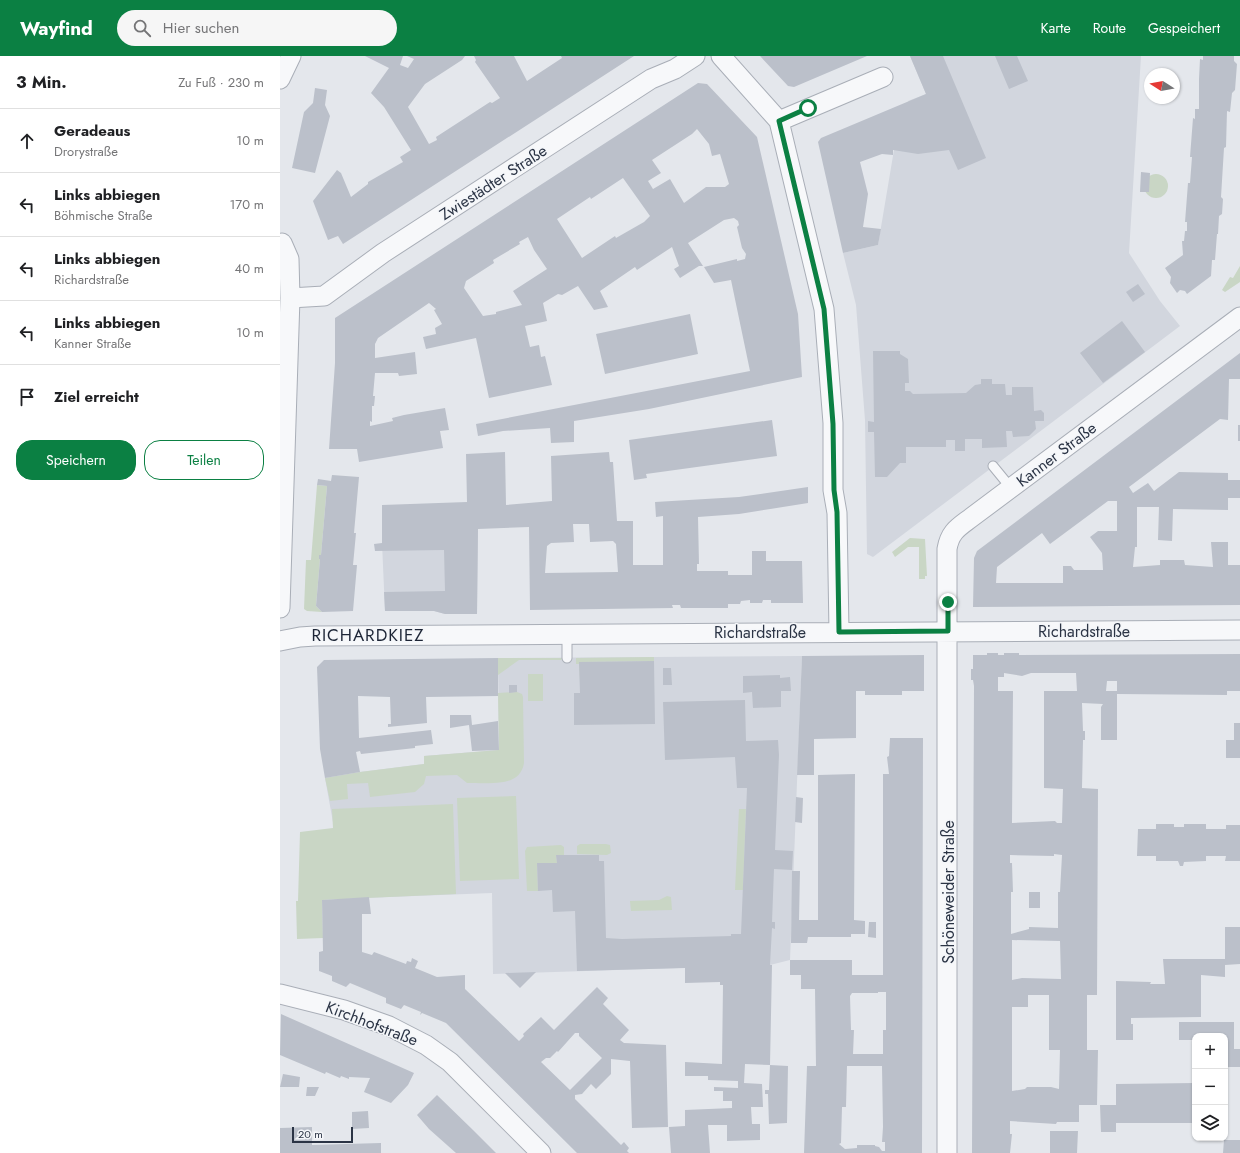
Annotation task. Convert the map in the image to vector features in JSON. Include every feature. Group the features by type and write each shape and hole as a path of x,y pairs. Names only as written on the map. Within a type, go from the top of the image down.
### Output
{"street":[{"path":"280,79 291,56"},
{"name":"Zwiestädter Straße","path":"290,298 324,296 361,267 651,79 675,69 695,56"},
{"path":"721,56 779,121 824,309 833,424 834,490 837,512 839,632"},
{"path":"779,121 883,77"},
{"path":"280,608 290,298 289,259 281,242"},
{"name":"Kanner Straße","path":"948,631 947,549 949,538 955,530 1240,317"},
{"name":"Richardstraße","path":"280,641 307,636 1240,630"},
{"name":"Schöneweider Straße","path":"947,1153 948,631"},
{"name":"Kirchhofstraße","path":"288,996 344,1010 389,1026 436,1051 455,1066 541,1153"}],"lane":[{"path":"993,466 1011,488"},
{"path":"567,634 567,658"}],"shaded area":[{"path":"910,56 1141,56 1129,253 1160,301 1180,326 873,557 867,554 865,420 856,305 843,253 878,245 896,138 920,122 908,101 926,94"},
{"path":"478,529 477,614 445,614 434,611 385,611 382,543"},
{"path":"802,656 790,960 770,965 493,974 492,893 337,899 334,828 325,778 424,764 424,756 499,750 498,658"}],"green space":[{"path":"1156,174 1164,178 1168,186 1164,194 1156,198 1148,194 1144,186 1148,178"},
{"path":"1240,266 1240,282 1225,292 1222,290 1230,277 1233,278"},
{"path":"317,485 327,486 321,555 319,555 320,559 316,606 322,612 307,611 304,609 306,560 311,560"},
{"path":"910,538 925,539 927,576 925,576 925,579 919,579 919,547 908,547 895,557 892,552"},
{"path":"654,657 654,661 580,662 579,680 579,664 576,664 576,658"},
{"path":"498,658 562,658 561,660 519,660 498,675"},
{"path":"528,674 543,674 543,701 528,701"},
{"path":"517,692 522,694 523,697 524,763 521,771 516,777 502,782 467,783 457,775 426,776 424,784 415,792 370,797 368,783 347,784 348,799 330,801 325,778 424,764 424,756 499,750 498,693"},
{"path":"516,796 519,879 460,881 457,798"},
{"path":"453,804 456,894 322,900 323,938 297,939 296,901 298,901 300,832 333,828 332,809"},
{"path":"739,809 746,809 743,890 735,890"},
{"path":"580,844 610,845 611,853 607,855 577,854 577,846"},
{"path":"561,845 564,847 564,855 556,855 557,863 537,864 538,891 527,891 525,851 527,847"},
{"path":"667,896 671,897 672,910 631,911 630,901 659,900"}],"building":[{"path":"365,56 403,56 400,65 408,68 414,59 407,56 465,56 462,60 425,84 408,107 429,144 437,140 436,137 490,102 492,103 500,98 475,62 476,60 474,56 514,56 527,81 562,58 561,56 634,56 343,244 338,236 328,240 313,201 337,170 341,173 351,197 368,184 368,182 403,162 400,157 411,150 384,107 371,93 389,68"},
{"path":"760,56 867,56 794,87 788,86"},
{"path":"910,56 943,56 986,158 958,170 949,150 918,154 893,150 893,155 882,154 860,162 868,194 863,227 881,229 878,245 843,253 818,142 821,138 926,94"},
{"path":"995,56 1017,56 1028,81 1009,89"},
{"path":"1203,56 1234,56 1234,61 1237,64 1235,90 1232,93 1230,112 1227,111 1226,147 1224,148 1221,197 1223,199 1222,214 1219,216 1215,260 1212,260 1211,276 1187,294 1185,291 1180,290 1177,293 1170,283 1171,277 1165,268 1183,255 1182,241 1184,241 1185,231 1187,231 1187,222 1185,222 1192,157 1190,157 1193,118 1195,119 1195,109 1199,109 1200,59 1203,60"},
{"path":"698,83 707,84 757,137 798,314 802,377 649,409 574,421 574,442 551,443 550,428 503,431 478,436 476,424 750,371 731,280 714,283 704,267 737,259 737,261 745,259 746,254 742,248 737,227 739,225 738,221 734,218 724,220 688,243 703,266 699,266 680,278 674,269 679,266 672,247 637,270 635,267 600,291 608,307 594,310 578,286 562,295 558,294 543,303 547,321 525,326 530,347 539,345 541,357 545,356 552,385 489,398 476,338 426,349 423,337 436,334 435,328 442,324 434,310 436,309 429,303 378,338 375,344 375,358 415,352 417,374 399,376 398,373 375,373 373,396 375,396 374,406 372,406 372,422 370,421 370,426 393,421 392,418 404,415 445,408 449,430 440,431 443,448 359,462 357,449 329,449 335,363 335,318","holes":["697,129 709,144 712,156 720,154 729,184 725,187 706,187 684,203 670,179 653,189 648,181 661,173 652,160 692,134","623,178 650,216 644,222 616,238 615,236 582,258 557,219 590,197 591,199","528,237 534,250 547,269 513,291 522,305 496,312 496,314 483,316 464,288 466,281 494,263 493,260 520,244 519,242"]},
{"path":"315,88 327,90 325,105 330,116 315,173 292,168 304,112 313,103"},
{"path":"1141,172 1150,173 1149,192 1140,192"},
{"path":"1138,284 1145,294 1133,302 1126,292"},
{"path":"690,314 698,354 605,374 596,334"},
{"path":"1122,321 1145,352 1103,383 1080,353"},
{"path":"873,351 900,351 900,354 908,359 909,383 905,383 905,391 910,391 913,394 966,393 975,385 981,384 981,379 992,379 992,384 1005,384 1006,395 1012,395 1012,387 1033,387 1034,411 1041,410 1044,413 1044,421 1035,421 1036,429 1029,436 1013,437 1012,431 1006,431 1007,447 982,448 982,439 965,439 965,451 955,451 955,440 946,440 946,447 906,447 906,463 900,463 887,477 875,477 874,432 868,432 868,421 874,422"},
{"path":"1240,353 1240,379 1229,379 1228,420 1220,419 1129,487 1133,493 1148,483 1154,491 1179,472 1228,473 1228,480 1240,480 1240,498 1228,498 1228,510 1173,509 1172,541 1158,540 1159,507 1137,507 1137,547 1135,547 1133,567 1160,565 1160,560 1184,560 1185,565 1213,567 1211,542 1228,542 1228,565 1240,565 1240,605 973,607 974,558 977,551","holes":["1108,501 1117,501 1117,531 1098,531 1090,537 1102,553 1103,570 1074,570 1071,566 1063,566 1063,583 996,583 997,567 1042,533 1050,544"]},
{"path":"772,420 777,456 646,474 647,478 634,480 629,440"},
{"path":"1238,425 1240,425 1240,441 1238,441"},
{"path":"505,452 506,505 552,501 551,456 609,452 610,462 613,462 617,521 633,521 633,565 663,565 663,516 656,517 655,502 739,497 808,487 808,503 739,514 698,517 699,564 697,564 697,571 728,571 728,575 752,575 752,551 766,551 766,561 802,561 803,603 771,603 771,600 763,600 762,603 750,603 750,600 741,601 740,604 728,604 728,608 681,608 680,605 672,605 673,608 530,610 529,527 478,529 477,614 445,614 434,611 385,611 384,592 445,591 444,550 375,551 374,544 382,543 382,505 467,502 466,454","holes":["573,524 589,524 590,542 613,541 616,544 618,572 545,573 547,546 551,543 574,542"]},
{"path":"332,475 359,477 354,533 356,533 353,565 357,565 353,611 322,612 316,606 320,559 319,555 321,555 327,486 317,485 318,479 331,481"},
{"path":"987,653 998,653 998,655 1004,655 1004,653 1019,653 1019,655 1240,654 1240,691 1227,691 1227,695 1117,694 1117,740 1101,740 1101,707 1103,704 1082,703 1083,731 1085,731 1085,740 1083,740 1082,788 1098,789 1097,995 1087,995 1087,1050 1098,1050 1097,1105 1079,1105 1079,1122 1057,1122 1056,1124 1010,1121 1010,1134 1012,1134 1010,1153 972,1153 974,686 973,680 971,680 971,669 973,669 973,655 987,655","holes":["1004,673 1022,676 1031,673 1076,673 1077,691 1044,691 1044,788 1063,789 1062,823 1057,823 1055,821 1012,823 1013,691 998,691 998,677 1004,677","1107,681 1117,681 1117,691 1106,691","1054,854 1062,855 1060,892 1058,892 1058,928 1029,927 1029,929 1011,934 1011,892 1013,892 1012,863 1010,863 1010,855 1054,856","1012,940 1060,941 1061,979 1022,978 1012,980","1028,995 1049,995 1049,1050 1060,1050 1059,1089 1051,1087 1027,1087 1025,1089 1012,1091 1012,1007 1028,1007"]},
{"path":"924,655 924,691 902,691 902,695 865,695 865,691 856,691 856,738 814,739 814,775 797,775 802,656"},
{"path":"498,658 498,696 426,697 427,723 388,727 388,724 391,724 390,697 358,696 359,738 431,730 433,744 415,746 415,748 361,754 360,751 356,752 360,772 325,778 320,749 317,667 324,660"},
{"path":"654,661 655,724 574,725 574,693 580,693 579,662"},
{"path":"663,668 671,668 672,685 663,685"},
{"path":"780,675 780,678 790,677 791,691 781,691 781,707 753,708 752,692 743,693 743,676"},
{"path":"509,685 517,685 517,692 509,693"},
{"path":"745,700 746,741 778,740 779,755 775,850 793,851 792,870 774,869 772,922 775,922 775,929 772,928 770,965 772,965 770,1065 745,1064 744,1083 762,1084 763,1107 751,1107 752,1124 760,1124 760,1140 727,1141 727,1125 708,1125 710,1153 671,1153 669,1127 685,1126 685,1110 732,1108 732,1101 723,1101 723,1091 714,1091 714,1087 738,1088 738,1081 708,1080 708,1076 685,1076 685,1062 722,1064 723,985 720,985 720,982 685,983 685,968 577,971 575,911 553,912 552,890 538,891 537,863 557,863 556,855 599,855 599,861 604,861 606,938 622,939 731,936 731,934 741,934 747,788 737,788 735,757 665,760 663,702"},
{"path":"450,715 471,715 472,725 498,721 499,750 472,751 469,725 450,728"},
{"path":"1234,723 1240,723 1240,758 1226,758 1226,740 1234,740"},
{"path":"890,738 923,738 922,1153 804,1153 807,1066 816,1066 815,989 801,989 801,975 790,975 790,960 852,960 852,975 883,975 883,774 889,774 887,757 889,756","holes":["886,992 886,1030 883,1030 883,1054 853,1054 854,1030 851,1030 850,996 852,993","847,1066 882,1066 882,1142 885,1142 885,1151 882,1151 875,1145 857,1145 857,1148 845,1149 839,1144 841,1143 842,1107 846,1107"]},
{"path":"855,774 854,920 865,921 865,934 851,934 851,937 808,937 807,943 791,943 792,871 800,871 799,920 818,920 818,775"},
{"path":"796,797 803,798 802,823 795,822"},
{"path":"1156,824 1174,824 1174,827 1184,827 1184,824 1206,824 1206,829 1226,829 1226,825 1240,825 1240,861 1225,861 1226,856 1206,856 1206,861 1184,862 1183,866 1180,866 1178,861 1156,861 1156,856 1137,856 1138,829 1156,829"},
{"path":"1029,892 1040,892 1040,908 1029,908"},
{"path":"369,897 371,914 362,914 362,952 372,955 374,952 406,964 407,961 411,962 412,958 418,961 415,968 437,977 465,975 465,989 519,1041 524,1036 523,1034 541,1017 554,1030 597,987 608,998 603,1004 629,1030 620,1040 624,1043 666,1045 668,1127 632,1128 630,1061 611,1059 611,1074 596,1089 591,1084 582,1094 575,1095 575,1099 621,1145 624,1142 629,1148 627,1151 629,1153 577,1153 446,1023 422,1013 420,1015 421,1012 404,1005 401,1009 386,1003 386,998 350,983 346,987 332,981 332,976 319,971 319,952 323,951 322,900","holes":["575,1033 579,1033 579,1036 602,1058 570,1090 541,1062 546,1058 550,1058 557,1051 558,1052"]},
{"path":"869,922 876,922 876,938 868,937"},
{"path":"1225,927 1240,927 1240,964 1225,965 1225,977 1201,975 1201,1017 1131,1018 1131,1024 1133,1024 1133,1040 1116,1040 1116,981 1165,984 1163,959 1225,959"},
{"path":"536,972 520,988 505,973"},
{"path":"281,1014 414,1073 408,1085 391,1103 364,1092 370,1078 349,1077 349,1079 341,1076 340,1078 326,1072 325,1074 280,1055"},
{"path":"1179,1022 1234,1022 1234,1049 1240,1049 1240,1067 1228,1067 1228,1033 1192,1033 1192,1040 1179,1040"},
{"path":"770,1065 788,1066 787,1123 769,1124 768,1094 765,1094 765,1090 769,1090"},
{"path":"283,1074 300,1077 299,1087 280,1087"},
{"path":"1192,1083 1192,1123 1116,1123 1116,1132 1101,1132 1100,1105 1116,1105 1116,1084"},
{"path":"307,1087 319,1087 315,1096 306,1096"},
{"path":"437,1095 496,1153 456,1153 429,1129 417,1115"},
{"path":"368,1111 369,1128 352,1129 352,1112"},
{"path":"312,1127 312,1145 381,1143 381,1153 280,1153 280,1128"},
{"path":"1050,1131 1078,1131 1077,1153 1050,1153"},
{"path":"1240,1140 1240,1153 1223,1153 1224,1141"}],"district":[{"name":"RICHARDKIEZ","path":"368,635"}],"route":[{"path":"808,108 779,121 824,309 833,424 834,490 837,512 839,632 948,631 948,602"}]}
